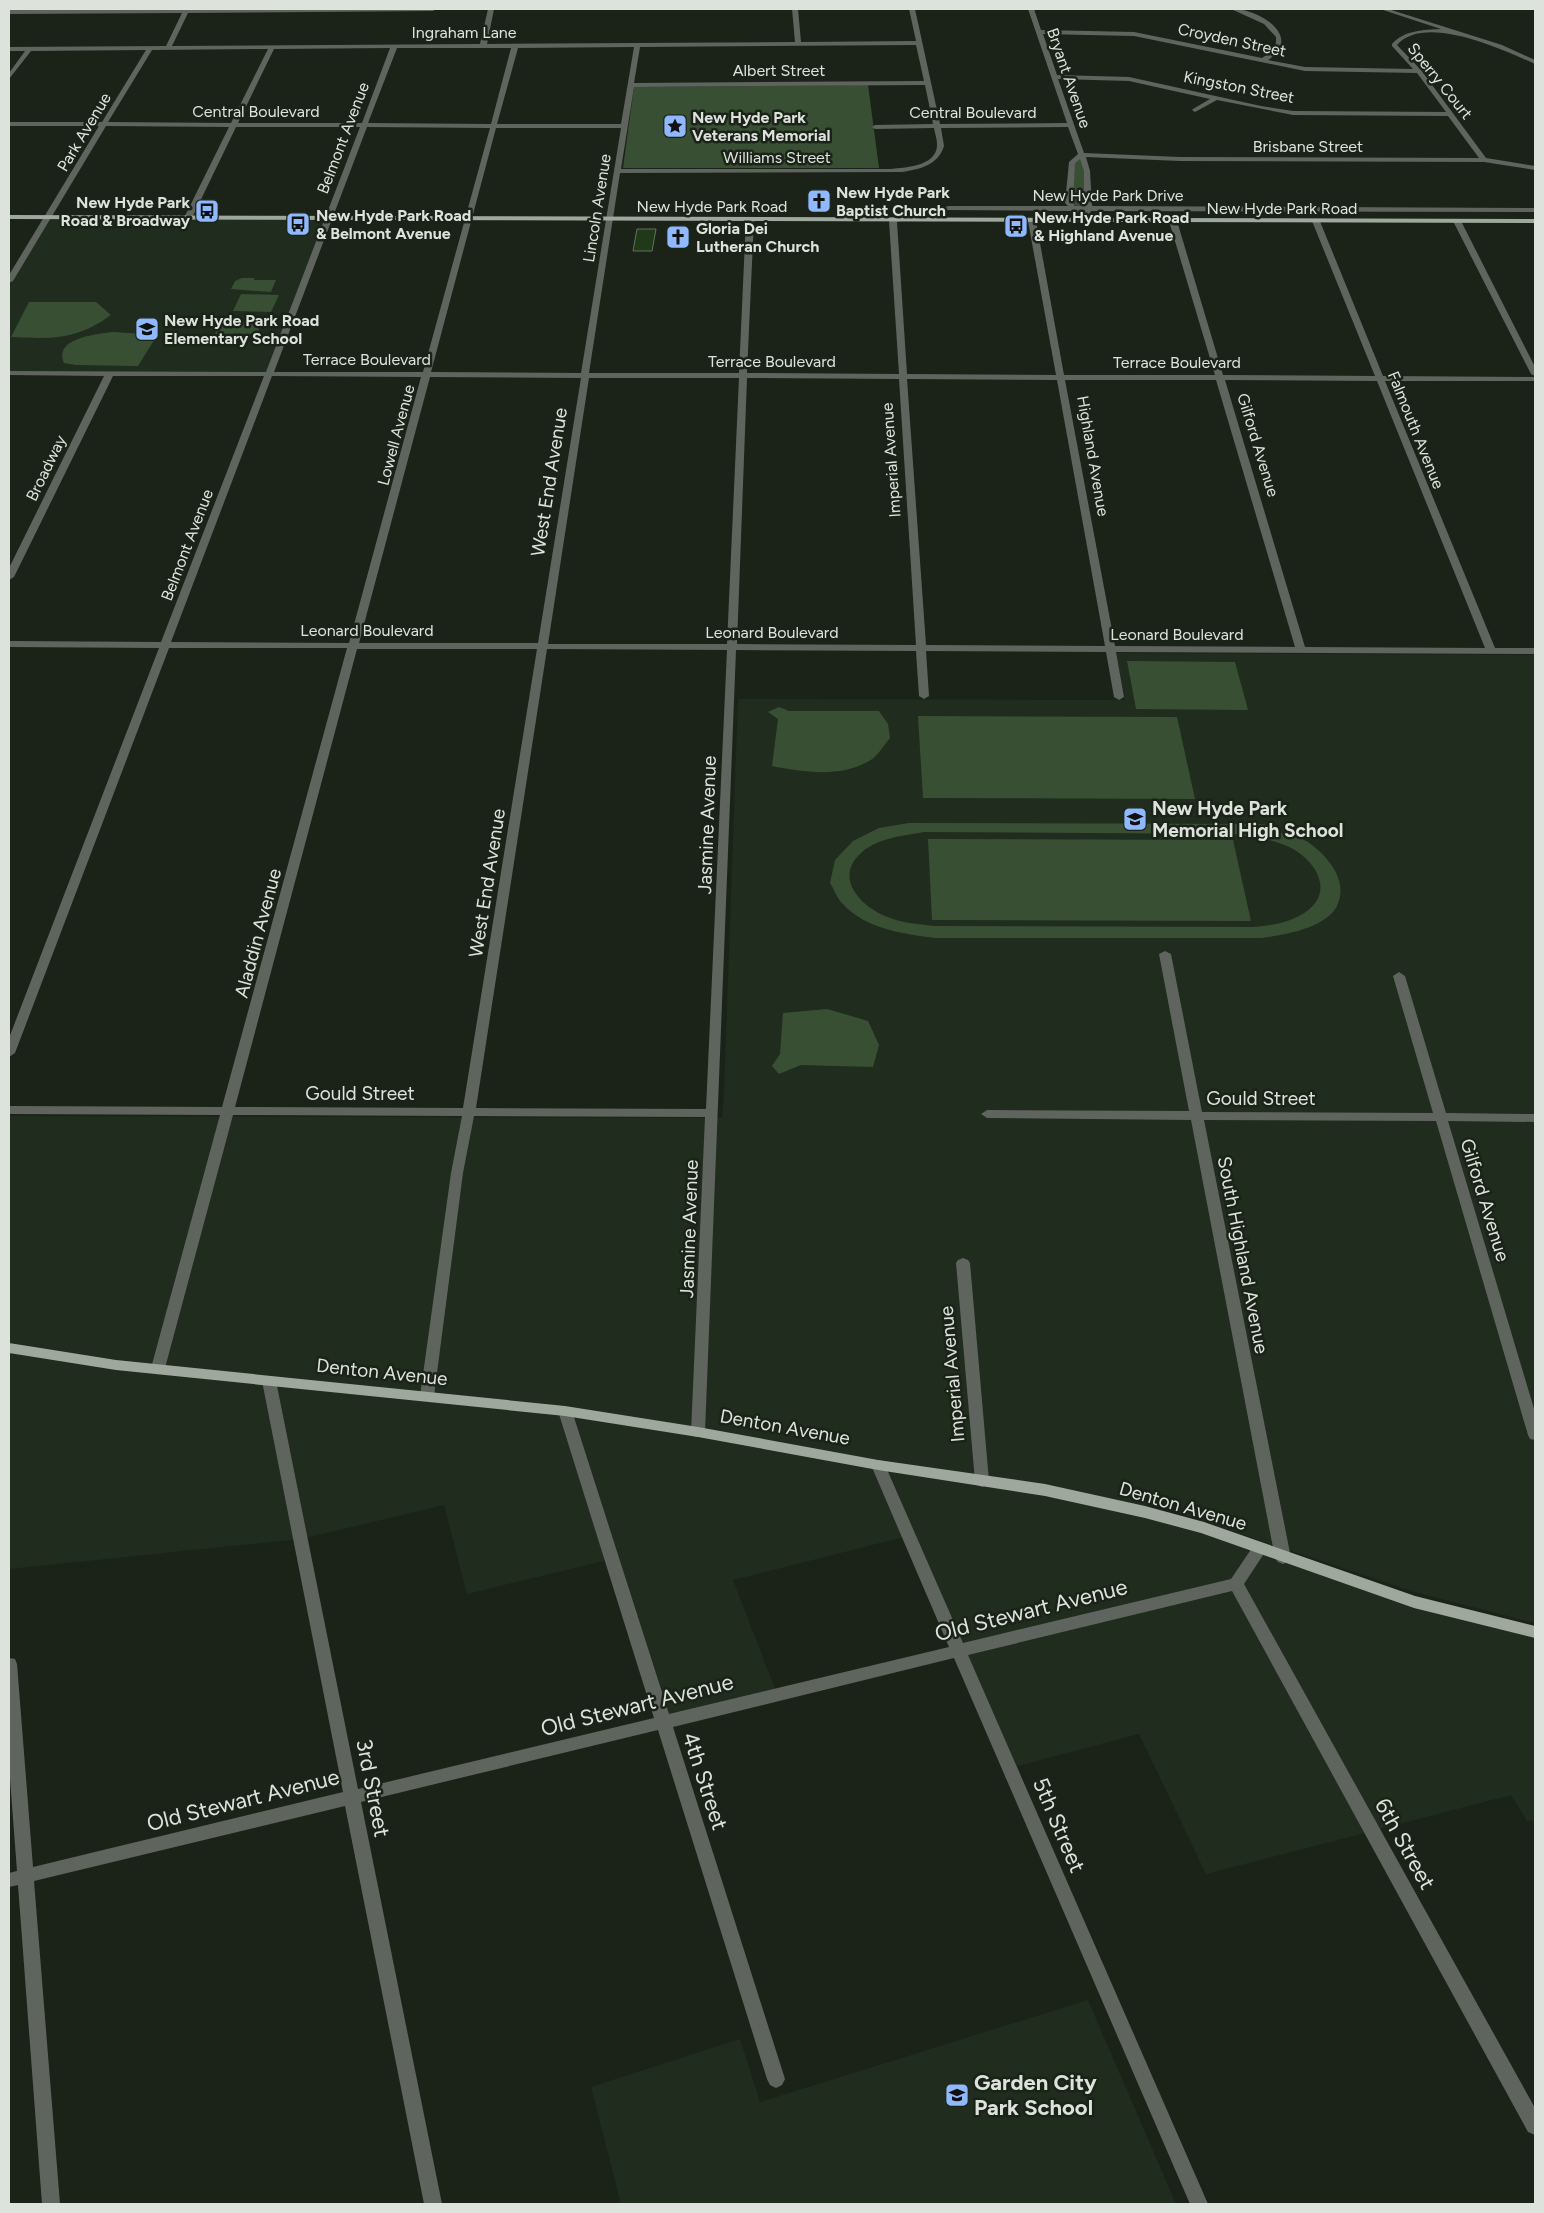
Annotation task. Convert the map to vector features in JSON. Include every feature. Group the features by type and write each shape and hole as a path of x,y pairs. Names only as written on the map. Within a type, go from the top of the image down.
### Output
{"main road":[{"name":"New Hyde Park Road","path":"9,217 1535,222"},
{"name":"Denton Avenue","path":"9,1348 116,1365 564,1411 698,1432 878,1465 1045,1490 1145,1512 1204,1528 1259,1550 1414,1602 1535,1632"}],"street":[{"path":"9,12 433,9"},
{"path":"483,46 491,9"},
{"path":"795,9 798,44"},
{"path":"912,9 936,126"},
{"name":"Bryant Avenue","path":"1031,9 1087,171 1088,209 1083,221"},
{"path":"1234,9 1252,16 1277,32 1282,42 1281,46 1272,57 1262,62"},
{"path":"1383,9 1500,46 1535,62"},
{"path":"168,48 187,10"},
{"name":"Sperry Court","path":"1453,31 1419,33 1406,36 1395,43 1396,50 1418,72 1484,160"},
{"name":"Croyden Street","path":"1039,32 1134,34 1262,62 1319,70 1418,72"},
{"name":"Ingraham Lane","path":"9,49 919,42"},
{"name":"Lincoln Avenue","path":"585,375 637,45"},
{"name":"Lowell Avenue","path":"373,572 515,46"},
{"path":"188,218 272,47"},
{"name":"Belmont Avenue","path":"9,1053 394,47"},
{"name":"Park Avenue","path":"9,281 150,48"},
{"path":"9,78 29,49"},
{"name":"Kingston Street","path":"1054,77 1129,79 1261,108 1293,113 1450,114"},
{"name":"Albert Street","path":"631,85 927,83"},
{"path":"1195,110 1216,98"},
{"name":"Central Boulevard","path":"9,124 624,126"},
{"name":"Central Boulevard","path":"875,126 1070,125"},
{"name":"Williams Street","path":"617,171 887,171 912,168 935,159 940,152 941,146 936,126"},
{"name":"Bryant Avenue","path":"1072,209 1070,203 1072,162 1080,155"},
{"name":"Brisbane Street","path":"1080,155 1180,159 1484,160 1535,168"},
{"name":"New Hyde Park Drive","path":"893,221 949,208 1535,210"},
{"path":"1072,209 1083,221"},
{"name":"Jasmine Avenue","path":"698,1432 750,220"},
{"name":"Imperial Avenue","path":"893,221 924,696"},
{"name":"Highland Avenue","path":"1032,221 1119,697"},
{"name":"Gilford Avenue","path":"1173,221 1301,650"},
{"name":"Falmouth Avenue","path":"1316,221 1378,378 1491,650"},
{"path":"1457,222 1535,374"},
{"name":"Terrace Boulevard","path":"9,373 1535,378"},
{"name":"Broadway","path":"9,577 110,373"},
{"name":"West End Avenue","path":"427,1396 457,1172 469,1112 585,375"},
{"name":"Aladdin Avenue","path":"158,1368 373,572"},
{"name":"Leonard Boulevard","path":"9,644 1535,651"},
{"path":"1165,954 1197,1117"},
{"name":"Gilford Avenue","path":"1398,976 1535,1435"},
{"name":"Gould Street","path":"9,1110 712,1113"},
{"name":"Gould Street","path":"986,1114 1535,1118"},
{"name":"South Highland Avenue","path":"1197,1117 1283,1558"},
{"name":"Imperial Avenue","path":"963,1263 982,1481"},
{"name":"3rd Street","path":"270,1381 432,2204"},
{"name":"4th Street","path":"564,1411 776,2079"},
{"name":"5th Street","path":"878,1465 1199,2204"},
{"path":"1236,1584 1259,1550"},
{"name":"Old Stewart Avenue","path":"17,1878 1236,1584"},
{"name":"6th Street","path":"1236,1584 1535,2126"},
{"path":"9,1664 17,1878 51,2204"}],"shaded area":[{"path":"868,85 879,168 623,168 634,87"},
{"path":"1080,158 1085,171 1087,202 1079,208 1071,202 1074,163"},
{"name":"New Hyde Park Road Elementary School","path":"51,217 328,218 267,373 9,371 9,286"},
{"path":"242,278 276,280 271,292 231,289 235,281"},
{"path":"241,294 279,295 271,312 233,311"},
{"path":"29,302 96,302 111,315 87,329 63,336 51,338 11,337"},
{"path":"220,322 262,322 257,334 215,334"},
{"path":"113,332 144,334 156,337 138,366 76,365 64,363 62,355 70,343 88,336"},
{"path":"1116,653 1535,655 1535,1623 1414,1592 1163,1508 1054,1492 1145,1512 1414,1602 1535,1632 1535,1820 1527,1821 1511,1795 1206,1874 1139,1734 1010,1768 908,1536 733,1580 777,1694 663,1722 612,1559 467,1594 444,1505 301,1539 9,1569 9,1116 722,1118 738,699 1125,700"},
{"path":"1127,661 1235,662 1248,710 1136,709"},
{"path":"779,707 789,711 879,711 888,724 890,738 872,759 846,770 809,772 772,766 778,719 768,712"},
{"path":"918,716 1177,717 1195,799 923,798"},
{"path":"909,823 1266,824 1268,830 1288,834 1308,842 1323,854 1335,870 1340,887 1340,897 1332,914 1324,920 1304,929 1262,938 936,938 885,929 862,919 842,903 830,883 835,860 853,841 879,828","holes":["924,832 1234,834 1279,843 1303,856 1317,873 1320,882 1317,900 1310,909 1287,921 1251,927 934,926 909,923 885,916 867,906 854,891 850,882 852,864 865,849 881,841"]},
{"path":"928,839 1233,840 1251,921 932,920"},
{"path":"827,1009 868,1021 879,1045 873,1067 801,1065 779,1074 772,1066 780,1054 783,1013"},
{"name":"Garden City Park School","path":"1088,2000 1176,2204 621,2204 591,2087 740,2039 760,2102"}],"building":[{"path":"637,229 656,229 652,251 633,251"}],"place":[{"name":"New Hyde Park Veterans Memorial","path":"675,126"},
{"name":"New Hyde Park Baptist Church","path":"819,201"},
{"name":"New Hyde Park Road & Broadway","path":"207,211"},
{"name":"New Hyde Park Road & Belmont Avenue","path":"298,224"},
{"name":"New Hyde Park Road & Highland Avenue","path":"1016,226"},
{"name":"Gloria Dei Lutheran Church","path":"678,237"},
{"name":"New Hyde Park Road Elementary School","path":"147,329"},
{"name":"New Hyde Park Memorial High School","path":"1135,819"},
{"name":"Garden City Park School","path":"957,2095"}]}
